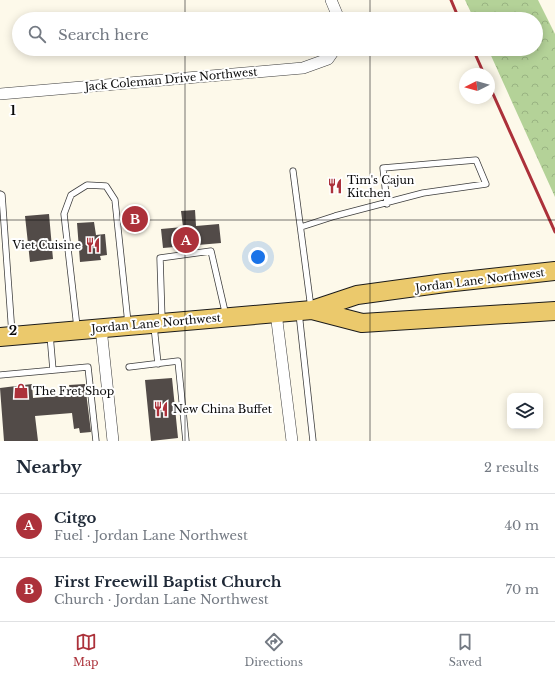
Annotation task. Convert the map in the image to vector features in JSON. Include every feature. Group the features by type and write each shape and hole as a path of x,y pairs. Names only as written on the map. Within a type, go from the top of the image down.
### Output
{"main road":[{"name":"Jordan Lane Northwest","path":"6,336 305,311 358,295 445,283 554,272"},
{"name":"Jordan Lane Northwest","path":"305,311 362,323 555,311"}],"street":[{"path":"331,0 336,12"},
{"name":"Jack Coleman Drive Northwest","path":"0,94 302,68 328,59 330,56"},
{"path":"276,313 292,441"},
{"path":"101,328 113,441"}],"lane":[{"path":"301,227 335,216 387,204 423,193 486,184 476,160 383,168 387,204"},
{"path":"293,171 301,227 313,441"},
{"path":"77,330 64,214 71,194 87,185 106,186 115,200 129,326"},
{"path":"0,194 6,336"},
{"path":"158,364 160,258 211,251 227,317"},
{"path":"50,333 53,370"},
{"path":"129,368 178,362 186,441"},
{"path":"0,375 88,367 96,441"}],"green space":[{"path":"465,0 538,0 555,34 555,197 491,56 543,56 543,12 471,12"}],"building":[{"path":"195,210 196,226 219,224 221,243 163,248 161,229 183,227 181,211"},
{"path":"49,214 53,259 30,262 25,216"},
{"name":"Viet Cuisine","path":"94,222 96,235 105,234 107,255 100,256 101,260 80,262 77,223"},
{"name":"New China Buffet","path":"172,378 178,438 151,441 145,380"},
{"path":"32,384 33,398 71,395 69,385 85,384 91,432 80,433 79,428 74,429 72,413 35,416 38,441 4,441 0,388"}],"railway":[{"path":"451,0 456,12"},
{"path":"476,56 481,68"},
{"path":"495,98 555,232"}],"place":[{"name":"Tim's Cajun Kitchen","path":"335,186"},
{"name":"First Freewill Baptist Church","path":"135,219"},
{"name":"Citgo","path":"186,240"},
{"name":"Viet Cuisine","path":"93,245"},
{"name":"The Fret Shop","path":"21,391"},
{"name":"New China Buffet","path":"161,409"}]}
